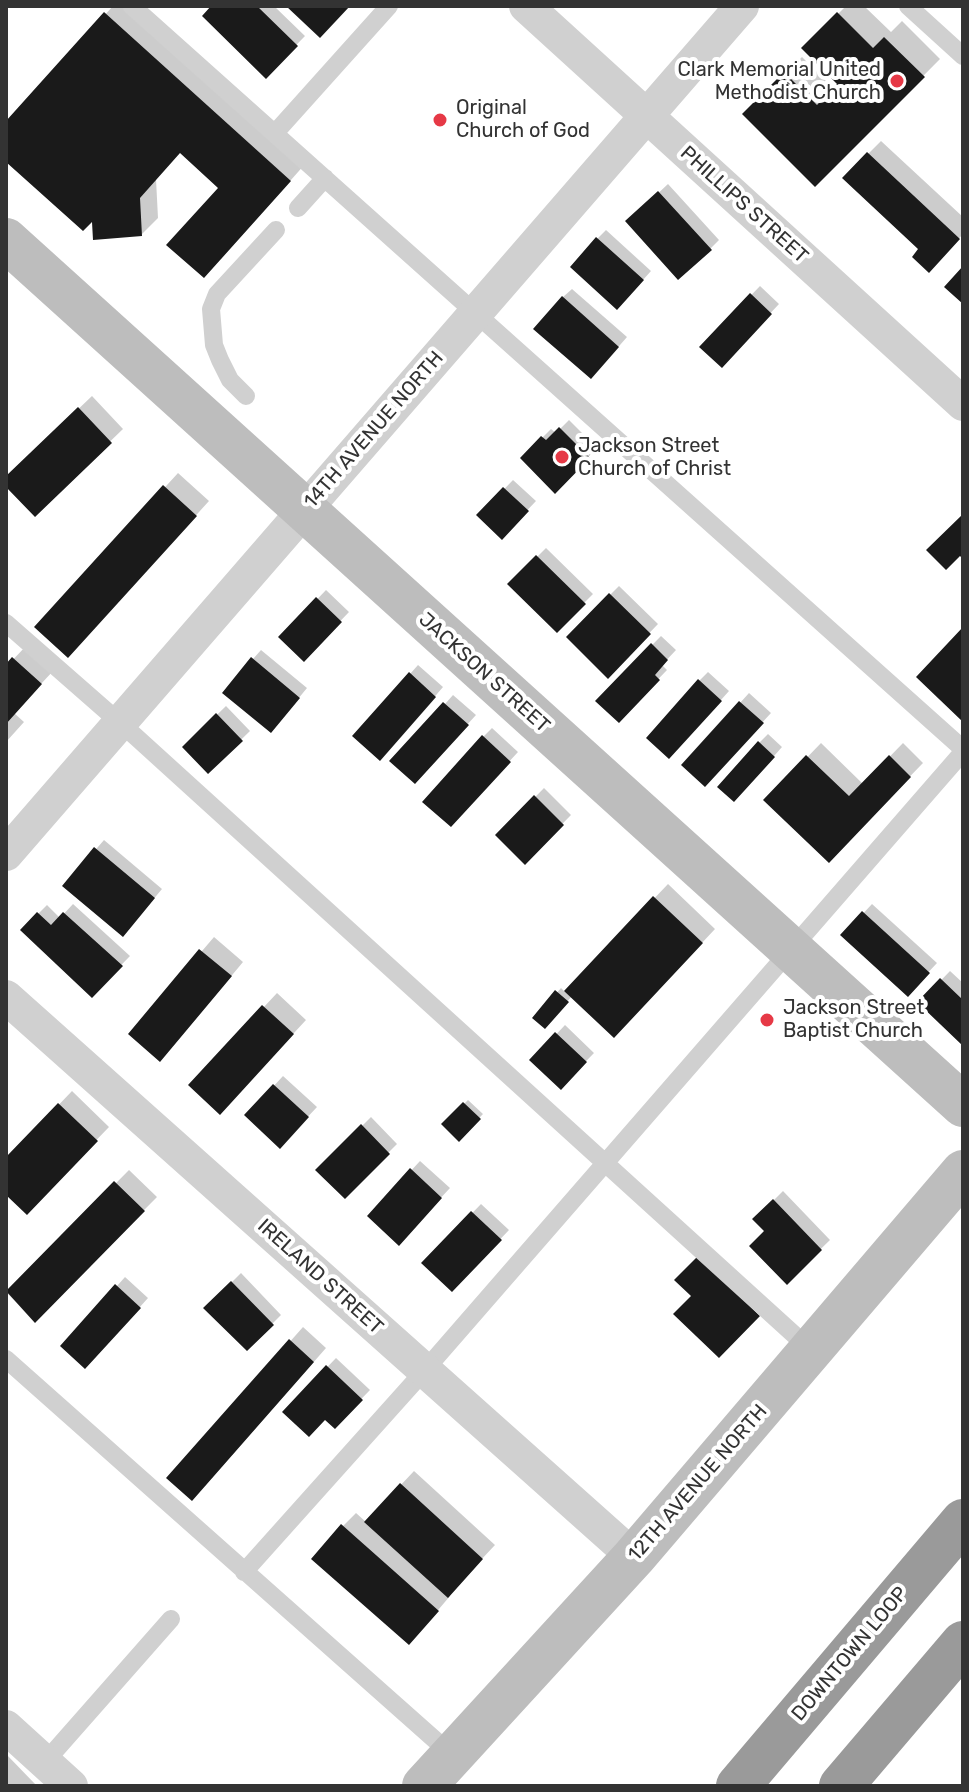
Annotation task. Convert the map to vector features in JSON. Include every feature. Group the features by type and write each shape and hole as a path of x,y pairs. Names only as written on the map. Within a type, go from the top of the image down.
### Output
{"highway":[{"name":"DOWNTOWN LOOP","path":"738,1786 963,1521"},
{"path":"841,1786 963,1643"}],"street":[{"name":"PHILLIPS STREET","path":"526,6 963,404"},
{"name":"14TH AVENUE NORTH","path":"6,854 742,6"},
{"name":"JACKSON STREET","path":"6,240 963,1105"},
{"name":"IRELAND STREET","path":"6,997 634,1557"},
{"name":"12TH AVENUE NORTH","path":"438,1771 634,1557 963,1172"},
{"path":"6,1727 71,1786"}],"lane":[{"path":"132,6 963,750 425,1370 244,1572"},
{"path":"275,133 389,6"},
{"path":"908,6 963,56"},
{"path":"298,208 325,178"},
{"path":"246,396 230,380 220,360 214,345 211,309 217,294 276,230"},
{"path":"6,623 605,1160 811,1350"},
{"path":"6,1359 244,1572 438,1771"},
{"path":"45,1762 171,1619"}],"building":[{"path":"211,6 257,6 298,46 266,79 202,16"},
{"path":"286,6 350,6 320,38"},
{"path":"104,12 291,181 204,278 166,245 218,188 180,153 140,198 142,236 93,240 92,222 83,231 6,162 6,121"},
{"path":"837,12 873,48 884,37 925,77 815,187 742,114 784,72 817,105 837,84 801,48"},
{"path":"867,152 960,239 929,273 912,257 918,249 842,178"},
{"path":"658,191 712,250 678,280 625,221"},
{"path":"596,237 644,280 617,310 570,267"},
{"path":"963,266 963,304 944,287"},
{"path":"750,293 772,314 722,368 699,347"},
{"path":"562,296 619,347 591,379 533,329"},
{"path":"78,407 112,443 35,517 6,487 6,476"},
{"path":"559,427 590,458 555,494 520,458 541,436 546,440"},
{"path":"163,485 197,516 68,658 34,627"},
{"path":"503,487 529,511 502,540 476,515"},
{"path":"963,514 963,559 960,556 946,570 926,550"},
{"path":"536,555 586,604 557,633 507,584"},
{"path":"609,593 651,634 608,679 566,637"},
{"path":"316,597 342,622 304,662 278,637"},
{"path":"963,627 963,722 916,677"},
{"path":"651,643 668,660 655,675 660,680 619,723 595,701"},
{"path":"12,657 42,684 6,724 6,664"},
{"path":"251,657 300,698 271,733 222,693"},
{"path":"409,672 436,697 380,761 352,736"},
{"path":"698,679 722,701 669,759 646,738"},
{"path":"739,701 764,723 705,787 681,765"},
{"path":"443,702 469,725 415,784 389,761"},
{"path":"216,713 243,741 208,774 182,747"},
{"path":"482,735 511,762 451,827 422,802"},
{"path":"758,741 775,757 734,802 717,787"},
{"path":"806,755 849,796 889,755 911,777 829,863 763,800"},
{"path":"534,795 564,825 525,865 495,835"},
{"path":"94,847 155,898 123,937 62,886"},
{"path":"653,896 703,943 614,1038 564,991"},
{"path":"862,911 930,973 908,997 840,935"},
{"path":"37,912 51,925 63,912 123,966 92,998 20,930"},
{"path":"199,949 232,976 160,1062 128,1034"},
{"path":"940,978 963,1000 963,1046 917,1002"},
{"path":"555,990 569,1002 545,1029 532,1018"},
{"path":"262,1005 294,1034 220,1115 188,1085"},
{"path":"555,1032 587,1062 561,1090 529,1060"},
{"path":"273,1084 309,1117 280,1149 244,1115"},
{"path":"463,1102 481,1119 459,1142 441,1124"},
{"path":"58,1103 98,1141 27,1215 6,1195 6,1157"},
{"path":"361,1124 390,1154 345,1199 315,1170"},
{"path":"410,1168 442,1198 399,1246 367,1216"},
{"path":"114,1181 145,1211 35,1323 6,1291"},
{"path":"773,1199 822,1250 787,1285 749,1246 764,1231 752,1219"},
{"path":"471,1211 502,1240 452,1292 421,1263"},
{"path":"698,1256 760,1316 719,1358 673,1314 691,1296 674,1280"},
{"path":"231,1281 274,1325 247,1351 203,1308"},
{"path":"115,1284 141,1308 85,1369 60,1346"},
{"path":"289,1339 314,1362 192,1501 166,1478"},
{"path":"326,1365 363,1400 335,1429 325,1420 309,1437 282,1412"},
{"path":"400,1483 483,1559 448,1598 364,1522"},
{"path":"341,1524 439,1611 409,1645 311,1559"}],"place":[{"name":"Clark Memorial United Methodist Church","path":"897,81"},
{"name":"Original Church of God","path":"440,120"},
{"name":"Jackson Street Church of Christ","path":"562,457"},
{"name":"Jackson Street Baptist Church","path":"767,1020"}]}
